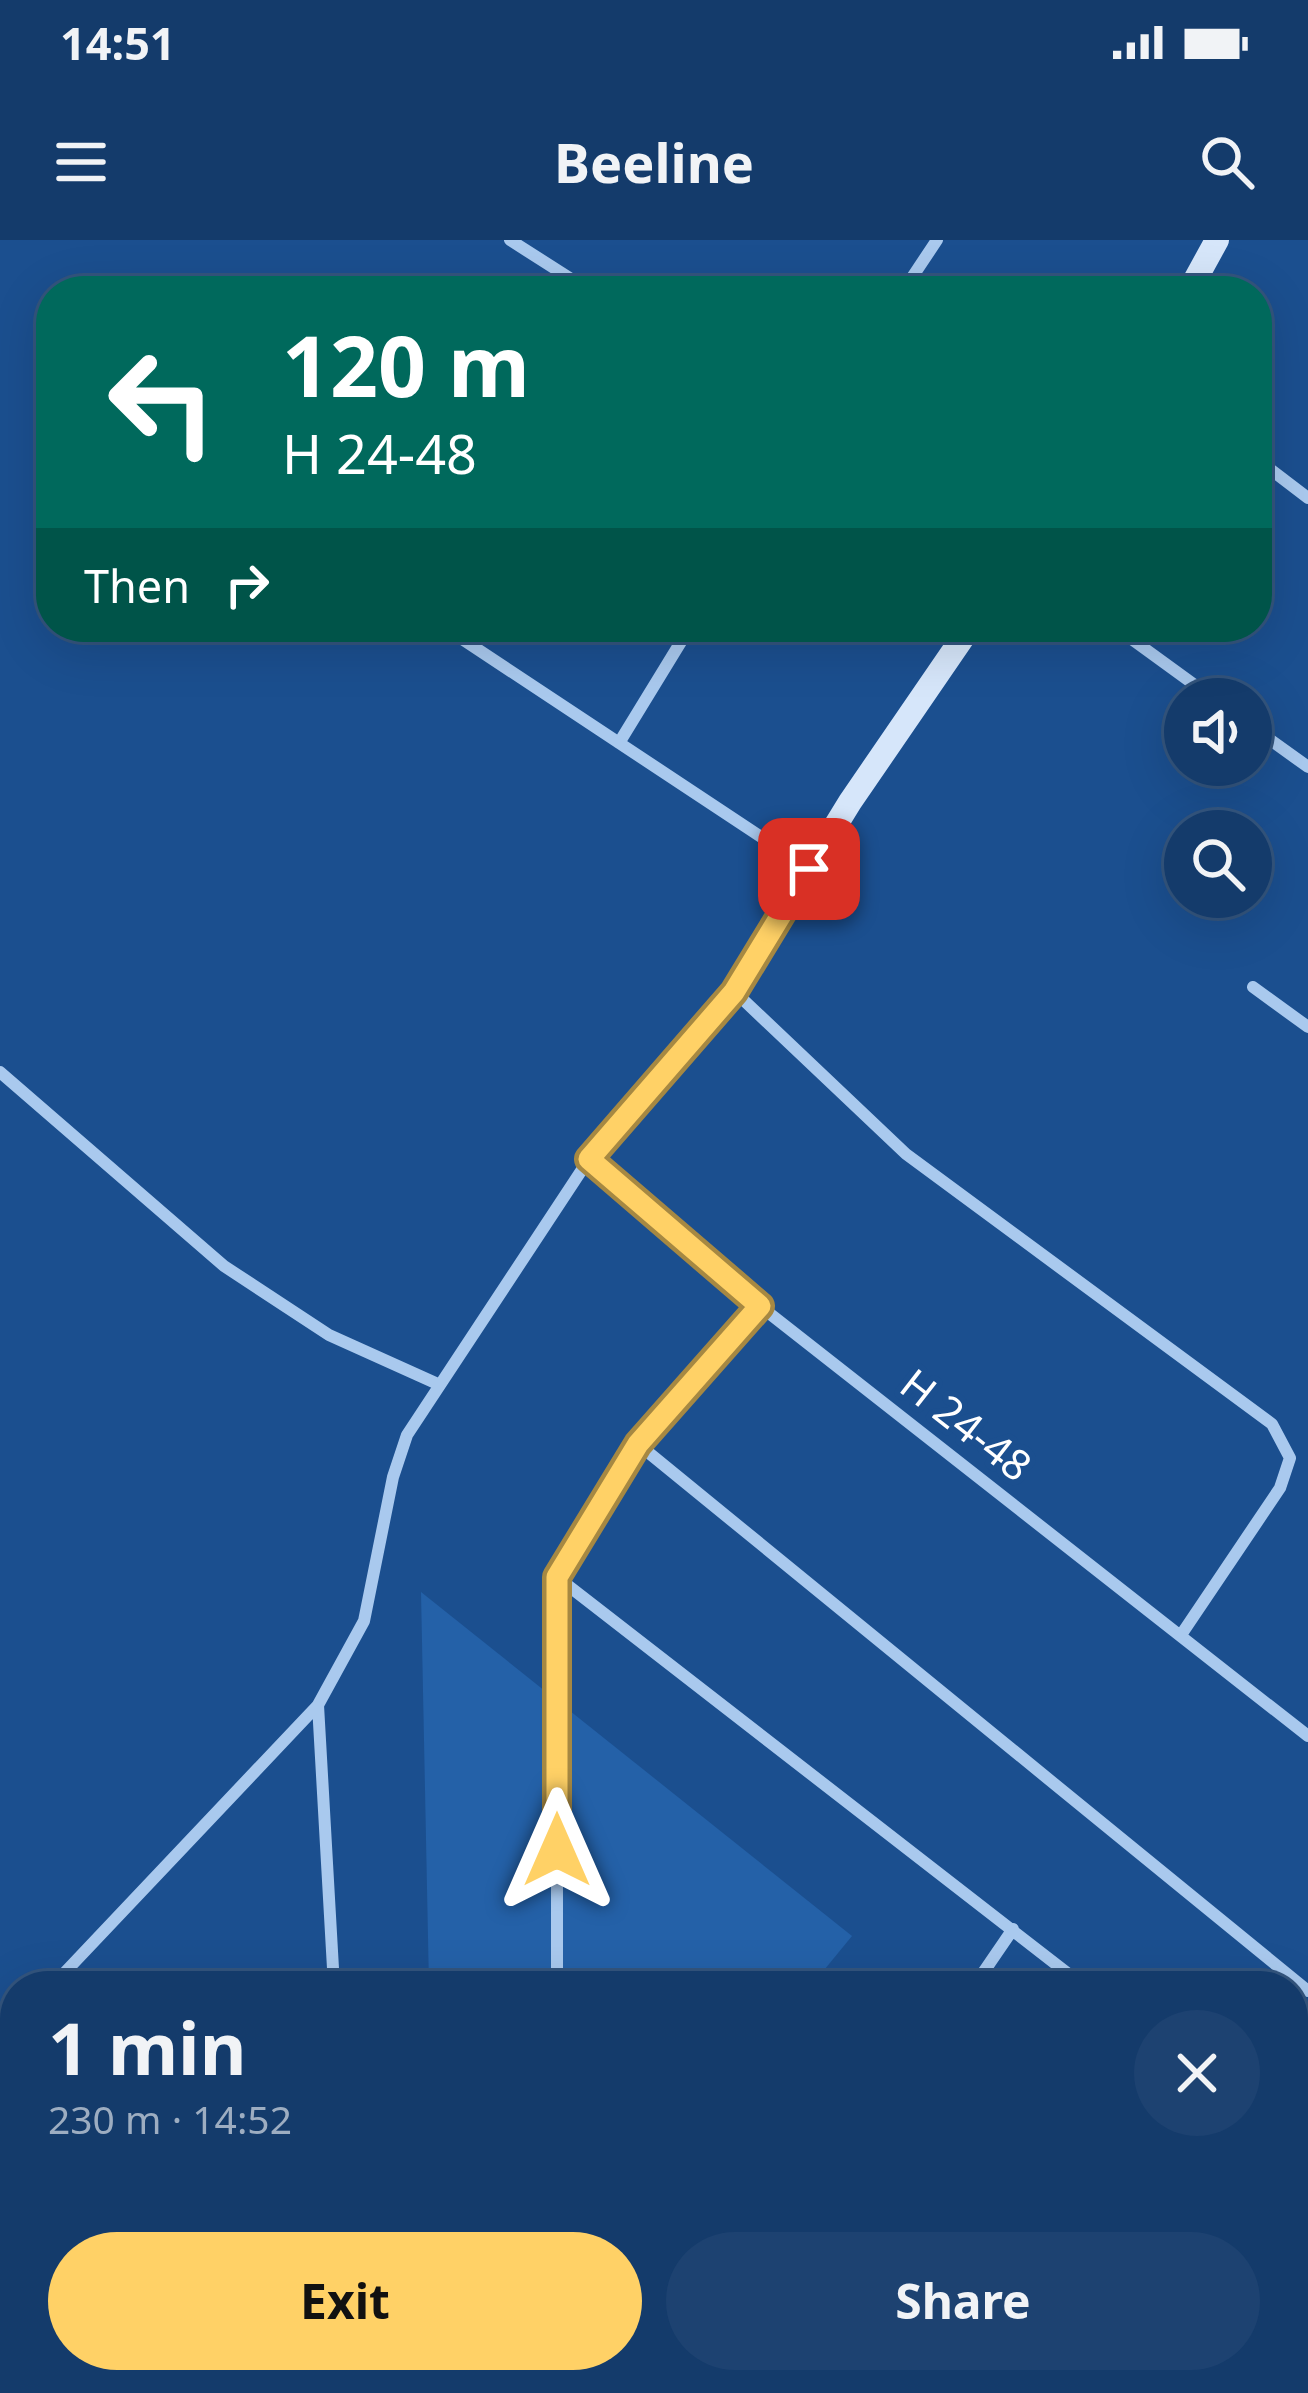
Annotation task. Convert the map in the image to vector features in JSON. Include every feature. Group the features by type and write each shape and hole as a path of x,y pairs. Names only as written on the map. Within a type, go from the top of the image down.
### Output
{"street":[{"path":"509,240 566,276"},
{"path":"913,276 938,240"},
{"path":"1197,276 1217,240"},
{"path":"1272,470 1308,498"},
{"path":"467,642 809,869"},
{"path":"619,743 681,642"},
{"path":"66,1971 318,1705 364,1621 393,1477 407,1435 589,1159 734,992 850,802 960,642"},
{"path":"1136,642 1185,678"},
{"path":"1272,740 1308,767"},
{"path":"1253,987 1308,1027"},
{"path":"734,992 906,1154 1272,1424 1290,1458 1280,1488 1181,1635"},
{"path":"0,1072 224,1266 328,1335 440,1385"},
{"name":"H 24-48","path":"589,1159 760,1306 1308,1736"},
{"path":"557,1971 557,1577 638,1444 760,1306"},
{"path":"638,1444 1285,1971"},
{"path":"557,1577 1065,1971"},
{"path":"318,1705 333,1971"},
{"path":"984,1971 1013,1929"}],"shaded area":[{"path":"421,1592 852,1936 823,1971 429,1971"}],"route":[{"path":"557,1850 557,1577 638,1444 760,1306 589,1159 734,992 809,869"}]}
